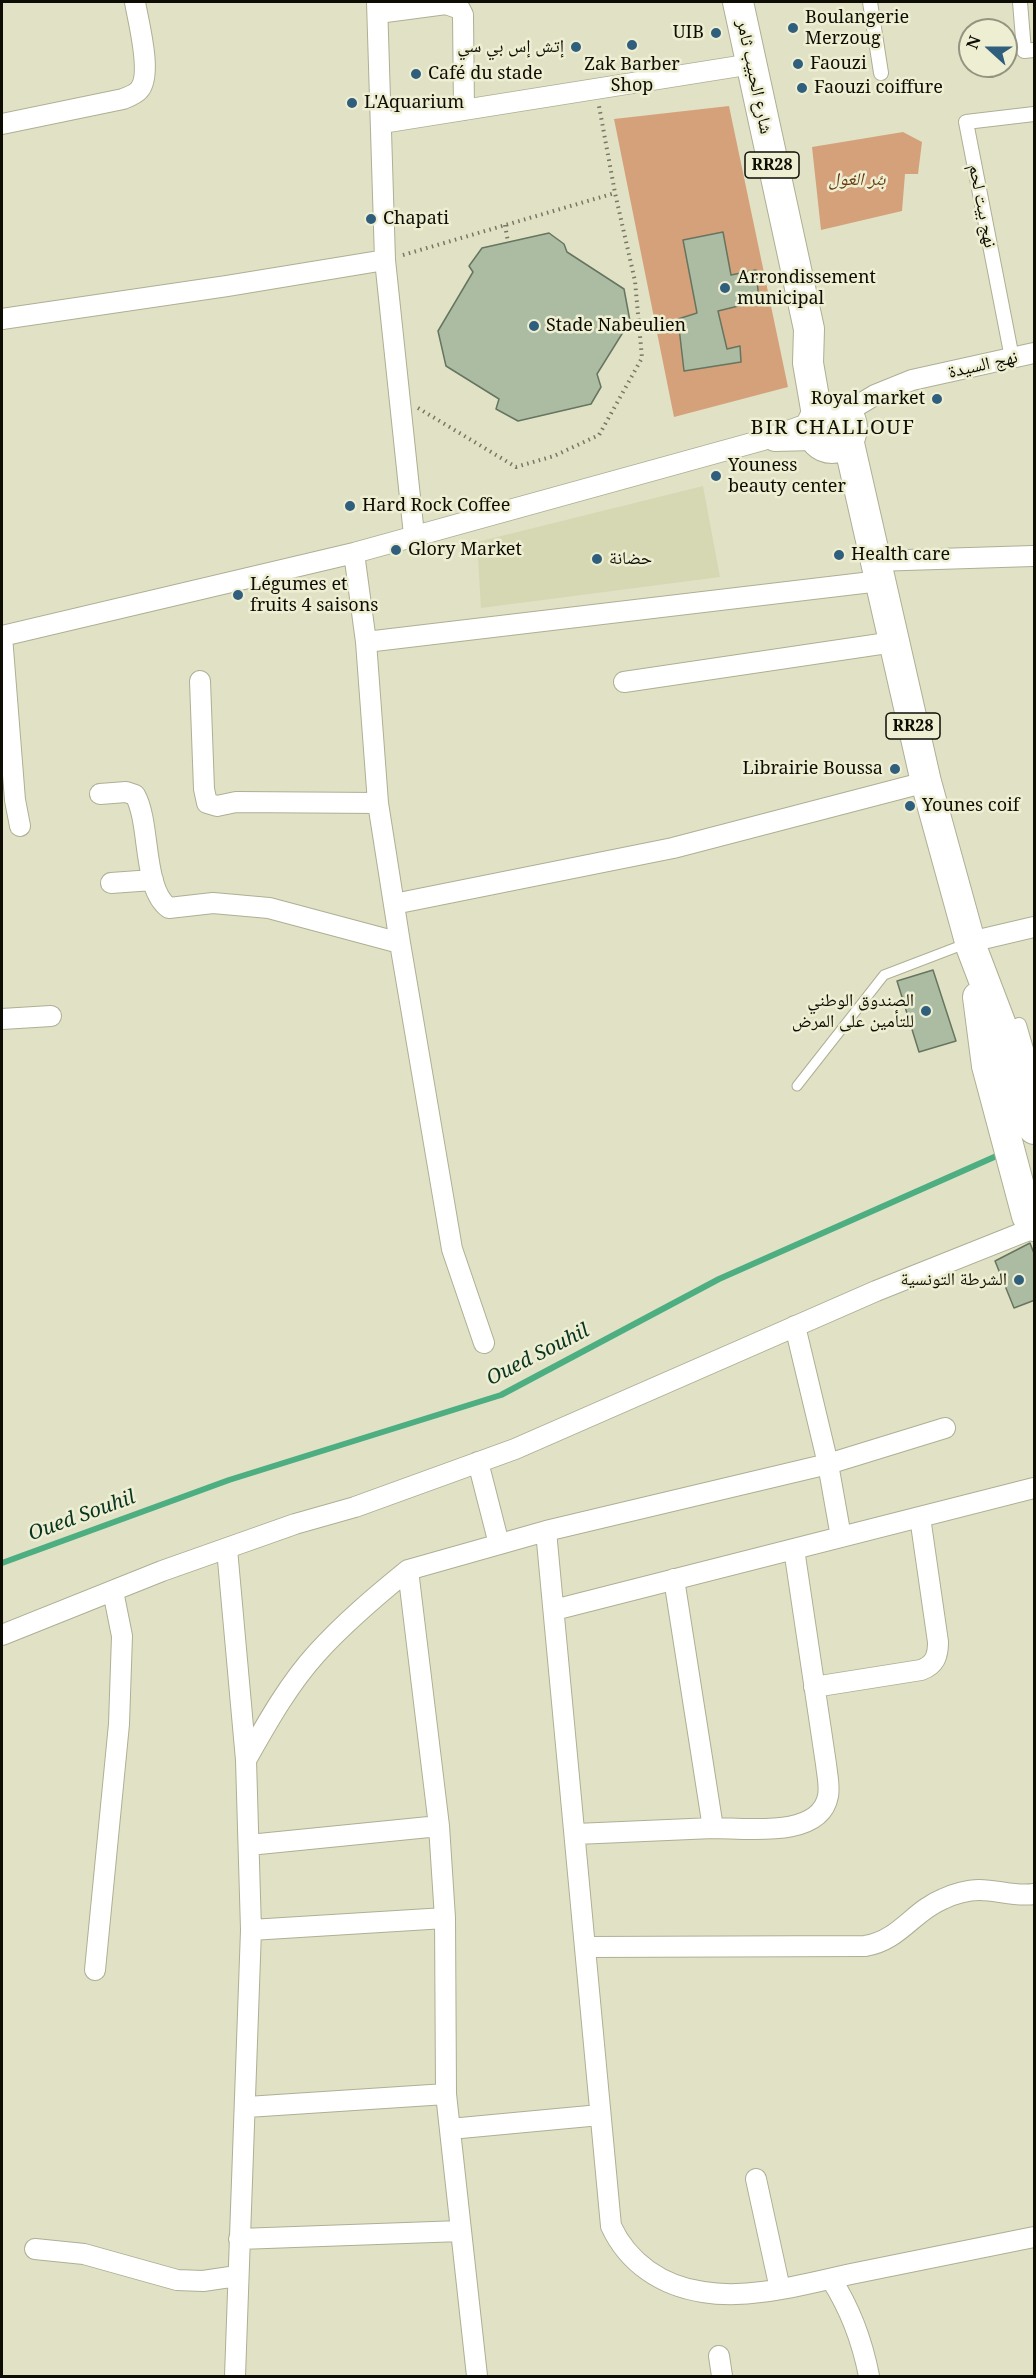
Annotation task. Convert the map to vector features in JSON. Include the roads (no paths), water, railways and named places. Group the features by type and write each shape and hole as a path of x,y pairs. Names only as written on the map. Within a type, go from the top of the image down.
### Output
{"main road":[{"name":"شارع الحبيب ثامر","path":"738,2 809,328 808,363 830,427"},
{"name":"RR28","path":"830,427 861,501 926,782 971,946 1035,1129"},
{"name":"RR28","path":"1012,1067 1032,1224"}],"street":[{"path":"2,124 123,99 138,92 144,82 146,69 135,2"},
{"path":"870,2 881,73"},
{"path":"1020,2 1024,51 1035,50"},
{"path":"414,536 386,260 378,7 446,4 460,9 463,15 464,110"},
{"path":"382,123 752,64"},
{"name":"نهج بيت لحم","path":"1012,358 966,122 1035,114"},
{"path":"2,319 386,260"},
{"name":"نهج السيدة","path":"8,801 2,636 354,553 763,440 830,427 875,394 931,376 1035,353"},
{"path":"354,553 366,642 378,803 400,943 452,1249 484,1343"},
{"path":"366,642 877,571 1033,556"},
{"path":"624,682 894,642"},
{"path":"200,681 204,789 207,803 217,806 236,802 378,803"},
{"path":"394,904 673,848 926,782"},
{"path":"100,794 126,792 135,795 153,880 163,904 169,908 213,903 270,908 400,943"},
{"path":"8,801 20,826"},
{"path":"111,883 153,880"},
{"path":"971,946 1035,927"},
{"path":"2,1019 51,1016"},
{"path":"1012,1067 1019,1025"},
{"path":"2,1635 226,1549 355,1507 525,1444 1032,1224"},
{"path":"795,1326 828,1464 841,1537"},
{"path":"246,1760 279,1704 316,1654 358,1612 408,1570 546,1531 828,1464 945,1428"},
{"path":"478,1462 499,1544"},
{"path":"554,1610 1035,1488"},
{"path":"814,1687 921,1670 930,1667 935,1660 938,1642 920,1516"},
{"path":"546,1531 587,1947 611,2226 620,2245 631,2259 650,2272 701,2292 727,2294 780,2289 1035,2237"},
{"path":"226,1549 246,1760 251,1930 247,2107 237,2276 235,2376"},
{"path":"576,1834 796,1826 811,1822 822,1812 828,1795 794,1549"},
{"path":"408,1570 439,1826 445,1918 446,2094 477,2376"},
{"path":"674,1579 713,1828"},
{"path":"95,1970 119,1724 122,1636 113,1591"},
{"path":"249,1845 439,1826"},
{"path":"587,1947 865,1946 890,1939 927,1908 943,1899 979,1890 1019,1896 1035,1894"},
{"path":"251,1930 445,1918"},
{"path":"247,2107 446,2094"},
{"path":"450,2129 600,2115"},
{"path":"756,2179 780,2289"},
{"path":"239,2239 461,2231"},
{"path":"35,2249 104,2259 177,2280 203,2281 237,2276"},
{"path":"831,2278 847,2304 859,2333 869,2376"},
{"path":"719,2356 722,2376"}],"lane":[{"path":"797,1086 884,975 971,946"}],"waterway":[{"name":"Oued Souhil","path":"2,1563 229,1480 501,1395 719,1279 1001,1154"}],"place":[{"name":"Boulangerie Merzoug","path":"793,28"},
{"name":"UIB","path":"716,33"},
{"name":"Zak Barber Shop","path":"632,45"},
{"name":"إتش إس بي سي","path":"576,47"},
{"name":"Faouzi","path":"798,64"},
{"name":"Café du stade","path":"416,74"},
{"name":"Faouzi coiffure","path":"802,88"},
{"name":"L'Aquarium","path":"352,103"},
{"name":"Chapati","path":"371,219"},
{"name":"Arrondissement municipal","path":"725,288"},
{"name":"Stade Nabeulien","path":"534,326"},
{"name":"Royal market","path":"937,399"},
{"name":"Youness beauty center","path":"716,476"},
{"name":"Hard Rock Coffee","path":"350,506"},
{"name":"Glory Market","path":"396,550"},
{"name":"Health care","path":"839,555"},
{"name":"حضانة","path":"597,559"},
{"name":"Légumes et fruits 4 saisons","path":"238,595"},
{"name":"Librairie Boussa","path":"895,769"},
{"name":"Younes coif","path":"910,806"},
{"name":"الصندوق الوطني للتأمين على المرض","path":"926,1011"},
{"name":"الشرطة التونسية","path":"1019,1280"}],"district":[{"name":"BIR CHALLOUF","path":"833,428"}],"park label":[{"name":"بئر الغول","path":"857,180"}]}
